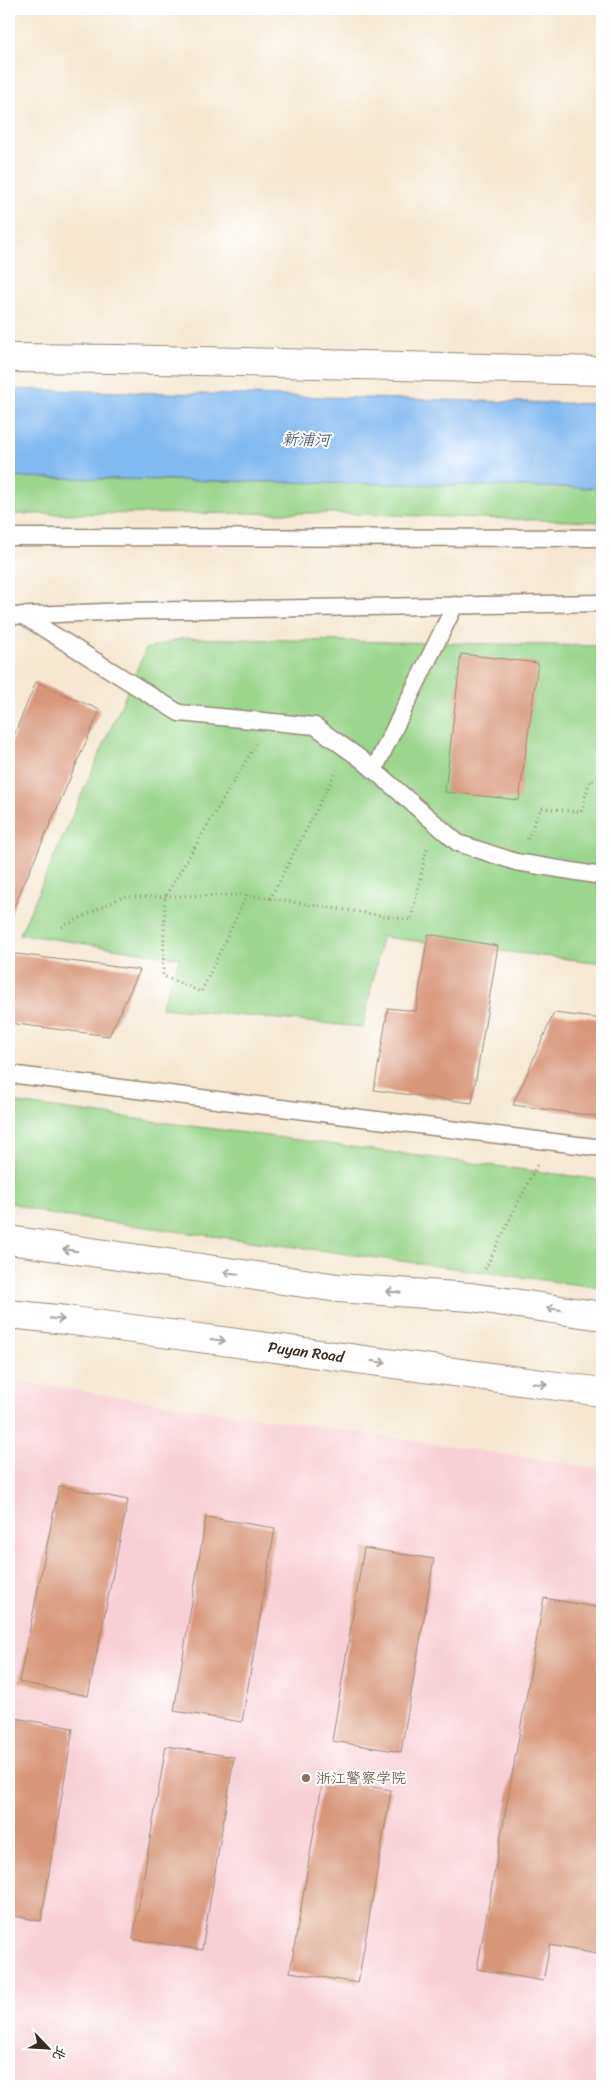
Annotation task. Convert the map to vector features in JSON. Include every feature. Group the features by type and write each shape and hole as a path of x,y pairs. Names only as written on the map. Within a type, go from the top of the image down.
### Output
{"main road":[{"path":"9,358 116,358 602,371"},
{"path":"9,1240 338,1288 471,1297 602,1316"},
{"name":"Puyan Road","path":"9,1314 602,1392"}],"lane":[{"path":"9,537 602,538"},
{"path":"16,615 127,611 602,603"},
{"path":"374,770 455,606"},
{"path":"16,615 179,712 315,726 374,770 458,843 516,862 602,876"},
{"path":"9,1074 602,1148"}],"path":[{"path":"247,895 201,992 163,976 165,897 270,722"},
{"path":"270,899 348,750"},
{"path":"516,862 541,808 581,812 590,780 602,782"},
{"path":"62,927 122,897 247,895 411,920 433,821"},
{"path":"471,1297 548,1142"}],"shaded area":[{"name":"浙江警察学院","path":"9,1380 602,1469 602,2086 9,2086"}],"green space":[{"path":"9,477 602,488 602,522 331,513 9,514"},
{"path":"183,638 602,646 602,963 382,937 363,1027 161,1008 180,958 20,934 146,649"},
{"path":"9,1102 602,1180 602,1288 48,1214 9,1202"}],"water":[{"name":"新浦河","path":"9,389 602,404 602,488 9,477"}],"building":[{"path":"461,654 538,663 519,800 445,792"},
{"path":"36,682 100,710 9,918 9,747"},
{"path":"428,934 498,946 472,1103 374,1090 388,1008 416,1011"},
{"path":"9,953 140,970 109,1036 9,1023"},
{"path":"554,1013 602,1019 602,1117 513,1105"},
{"path":"59,1486 128,1500 88,1696 19,1682"},
{"path":"206,1517 275,1528 242,1722 174,1711"},
{"path":"364,1548 434,1559 401,1752 332,1741"},
{"path":"544,1598 602,1608 602,1955 550,1945 543,1981 477,1969"},
{"path":"9,1717 73,1728 41,1921 9,1915"},
{"path":"166,1746 234,1757 202,1950 133,1939"},
{"path":"323,1779 391,1790 358,1983 290,1972"}],"place":[{"name":"浙江警察学院","path":"306,1778"}]}
